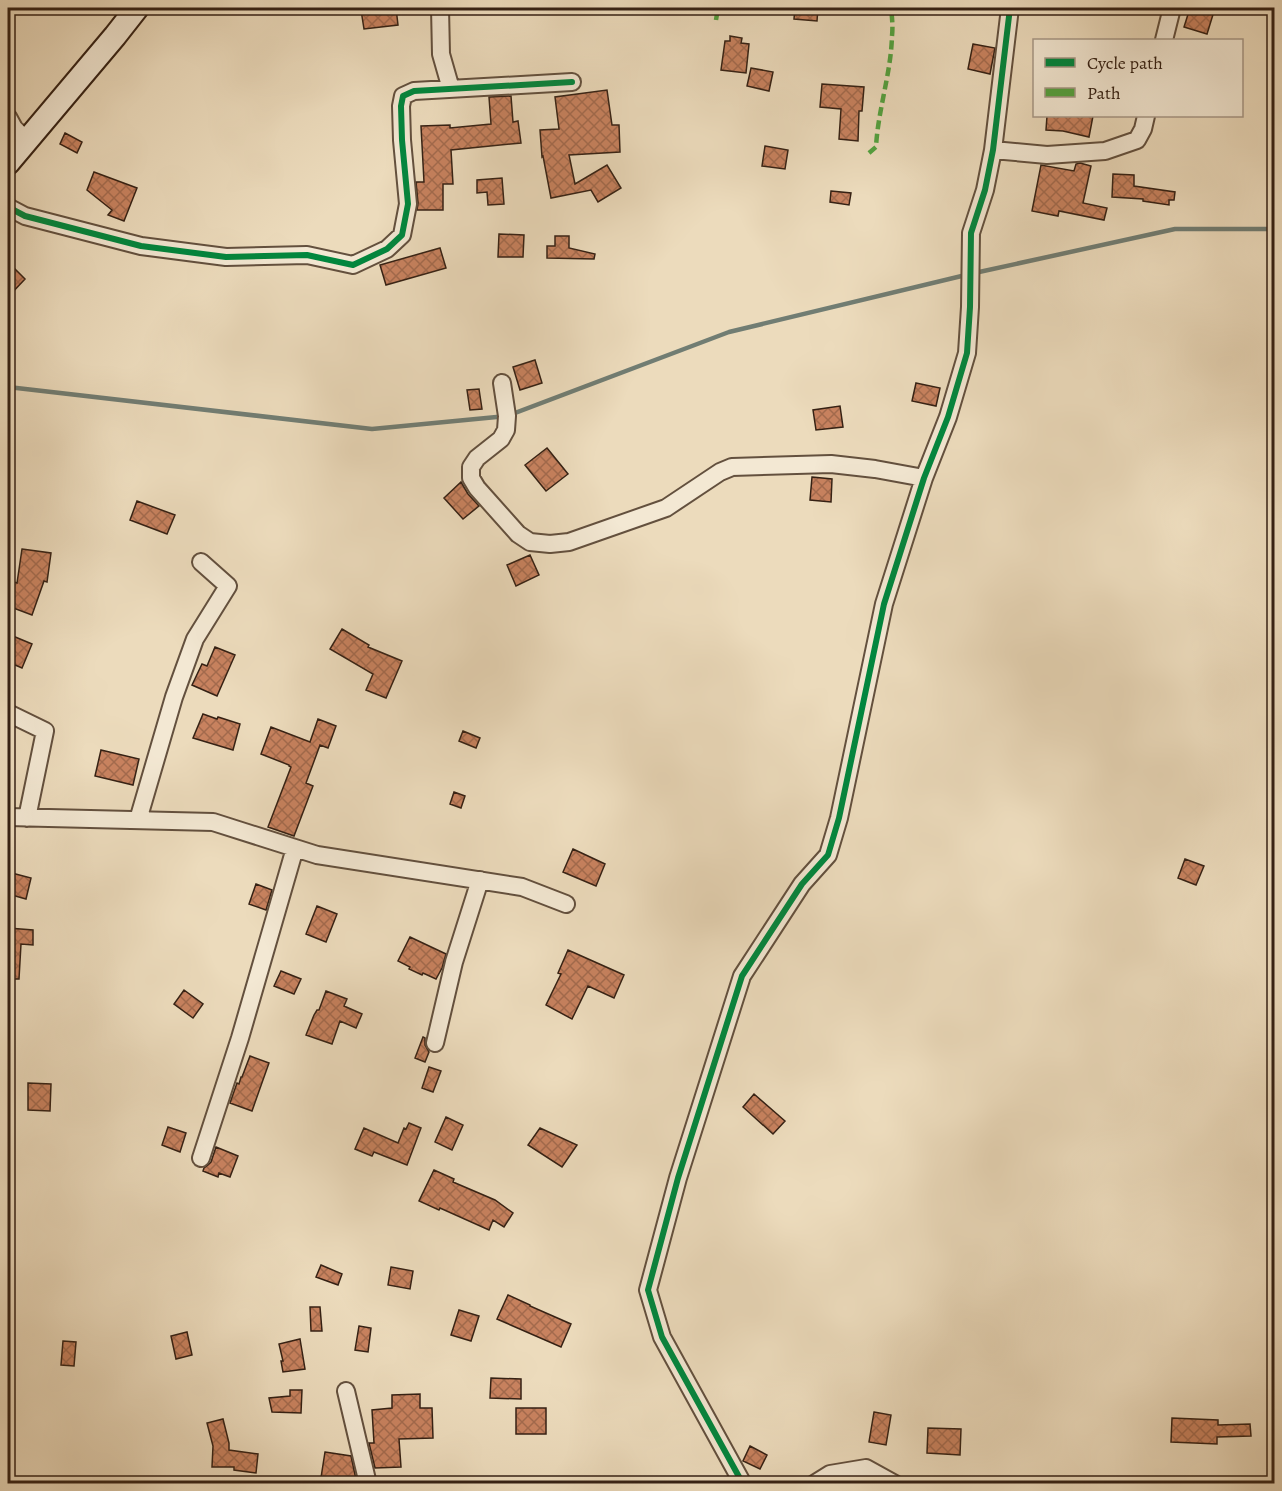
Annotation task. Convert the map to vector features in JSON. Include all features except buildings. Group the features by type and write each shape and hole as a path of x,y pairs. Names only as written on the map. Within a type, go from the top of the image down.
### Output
{"main road":[{"path":"8,163 137,8"}],"street":[{"path":"440,8 441,54 451,89"},
{"path":"743,1484 662,1337 648,1290 678,1178 742,976 802,884 828,855 839,818 884,604 924,478 948,417 967,353 971,233 985,190 993,150 1010,8"},
{"path":"1164,39 1172,8"},
{"path":"8,207 26,216 141,246 226,257 306,255 353,265 387,249 402,235 408,204 402,140 403,96 414,91 572,82"},
{"path":"8,117 14,128 27,141"},
{"path":"993,150 1047,155 1106,152 1137,140 1146,117"},
{"path":"502,383 507,417 506,430 501,439 477,458 471,467 471,478 477,488 518,534 530,542 550,544 569,542 666,508 720,472 732,467 831,464 924,478"},
{"path":"138,820 174,697 195,639 228,586 201,562"},
{"path":"8,713 45,731 27,818"},
{"path":"8,817 213,822 317,855 522,887 566,904"},
{"path":"201,1158 240,1038 295,848"},
{"path":"435,1043 454,962 480,880"},
{"path":"346,1391 368,1484"},
{"path":"814,1484 830,1474 866,1468 895,1484"}],"waterway":[{"path":"8,387 372,429 507,416 729,332 970,274 1175,229 1274,229"}],"marked path":[{"path":"716,20 718,8"},
{"path":"869,153 876,147 889,64 891,8"}],"cycle path":[{"path":"743,1484 662,1337 648,1290 678,1178 742,976 802,884 828,855 839,818 884,604 924,478 948,417 967,353 971,233 985,190 993,150 1010,8"},
{"path":"8,207 25,216 141,246 226,257 307,255 353,265 387,249 402,235 408,204 402,140 403,96 414,91 572,82"}]}
